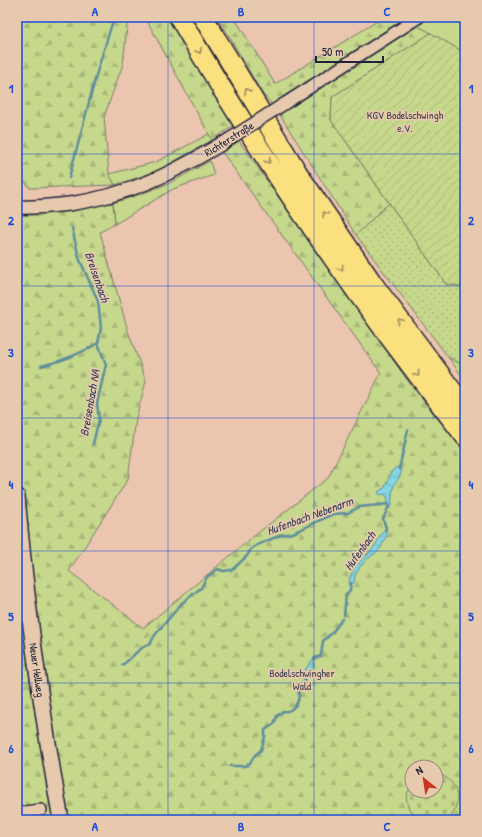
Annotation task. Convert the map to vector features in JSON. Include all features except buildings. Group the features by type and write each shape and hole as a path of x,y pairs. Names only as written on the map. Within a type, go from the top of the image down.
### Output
{"highway":[{"path":"179,17 252,136 306,218 398,349 465,436"},
{"path":"202,17 297,172 373,284 465,408"}],"main road":[{"name":"Neuer Hellweg","path":"17,496 21,547 33,640 61,820"}],"street":[{"name":"Richterstraße","path":"17,207 43,207 90,201 116,195 144,185 181,168 223,143 419,17"},
{"path":"17,812 41,810"}],"green space":[{"path":"21,17 128,17 123,64 104,117 109,174 115,185 30,188 18,174 18,53"},
{"path":"145,17 168,17 235,125 212,140"},
{"path":"218,17 234,17 275,84 384,17 411,22 431,33 332,97 331,120 389,203 356,235 280,115 262,93"},
{"path":"419,17 465,17 465,53 411,22"},
{"name":"KGV Bodelschwingh e.V.","path":"431,33 465,53 465,287 446,284 331,120 332,97"},
{"path":"209,134 212,140 157,171 115,185 109,174 156,162"},
{"name":"Bodelschwingher Wald","path":"239,141 410,384 465,453 465,820 20,820 19,809 17,809 17,215 33,215 113,203 115,224 100,232 128,331 146,381 136,418 128,479 69,571 143,628 249,540 328,478 381,373 222,152"},
{"path":"210,161 214,175 173,189 115,224 113,203 170,183"},
{"path":"389,203 446,284 465,287 465,366 448,357 356,235"},
{"path":"448,357 465,366 465,380"},
{"path":"444,777 452,783 457,794 456,807 451,816 447,819 437,821 419,820 416,818 409,808 407,799 444,799"}],"water":[{"path":"397,467 401,468 401,474 394,486 392,505 389,509 387,507 387,496 383,494 380,495 378,492 385,487 392,471"},
{"path":"386,528 387,535 380,549 360,567 355,575 354,583 349,586 354,568 374,547 382,532"},
{"path":"314,658 313,667 305,678 305,670"}],"waterway":[{"name":"Breisenbach","path":"69,178 97,72 114,17"},
{"name":"Breisenbach","path":"41,366 71,357 98,343 101,328 98,301 79,258 72,228"},
{"name":"Breisenbach NA","path":"93,444 99,419 97,403 106,365 98,343"},
{"name":"Hufenbach","path":"399,469 408,430"},
{"name":"Hufenbach Nebenarm","path":"122,665 139,650 150,644 155,635 182,603 201,588 207,577 218,569 223,571 232,570 247,556 251,549 257,545 281,535 293,533 333,514 348,513 359,507 389,504"},
{"name":"Hufenbach","path":"385,530 386,528 383,519 389,506"},
{"name":"Hufenbach","path":"344,615 346,595 350,590 351,583"},
{"name":"Hufenbach","path":"314,659 321,656 323,641 332,633 342,619"},
{"name":"Hufenbach","path":"230,766 245,766 250,763 255,755 261,750 265,737 265,730 274,724 277,716 283,711 289,711 296,705 299,691 306,676"}]}
